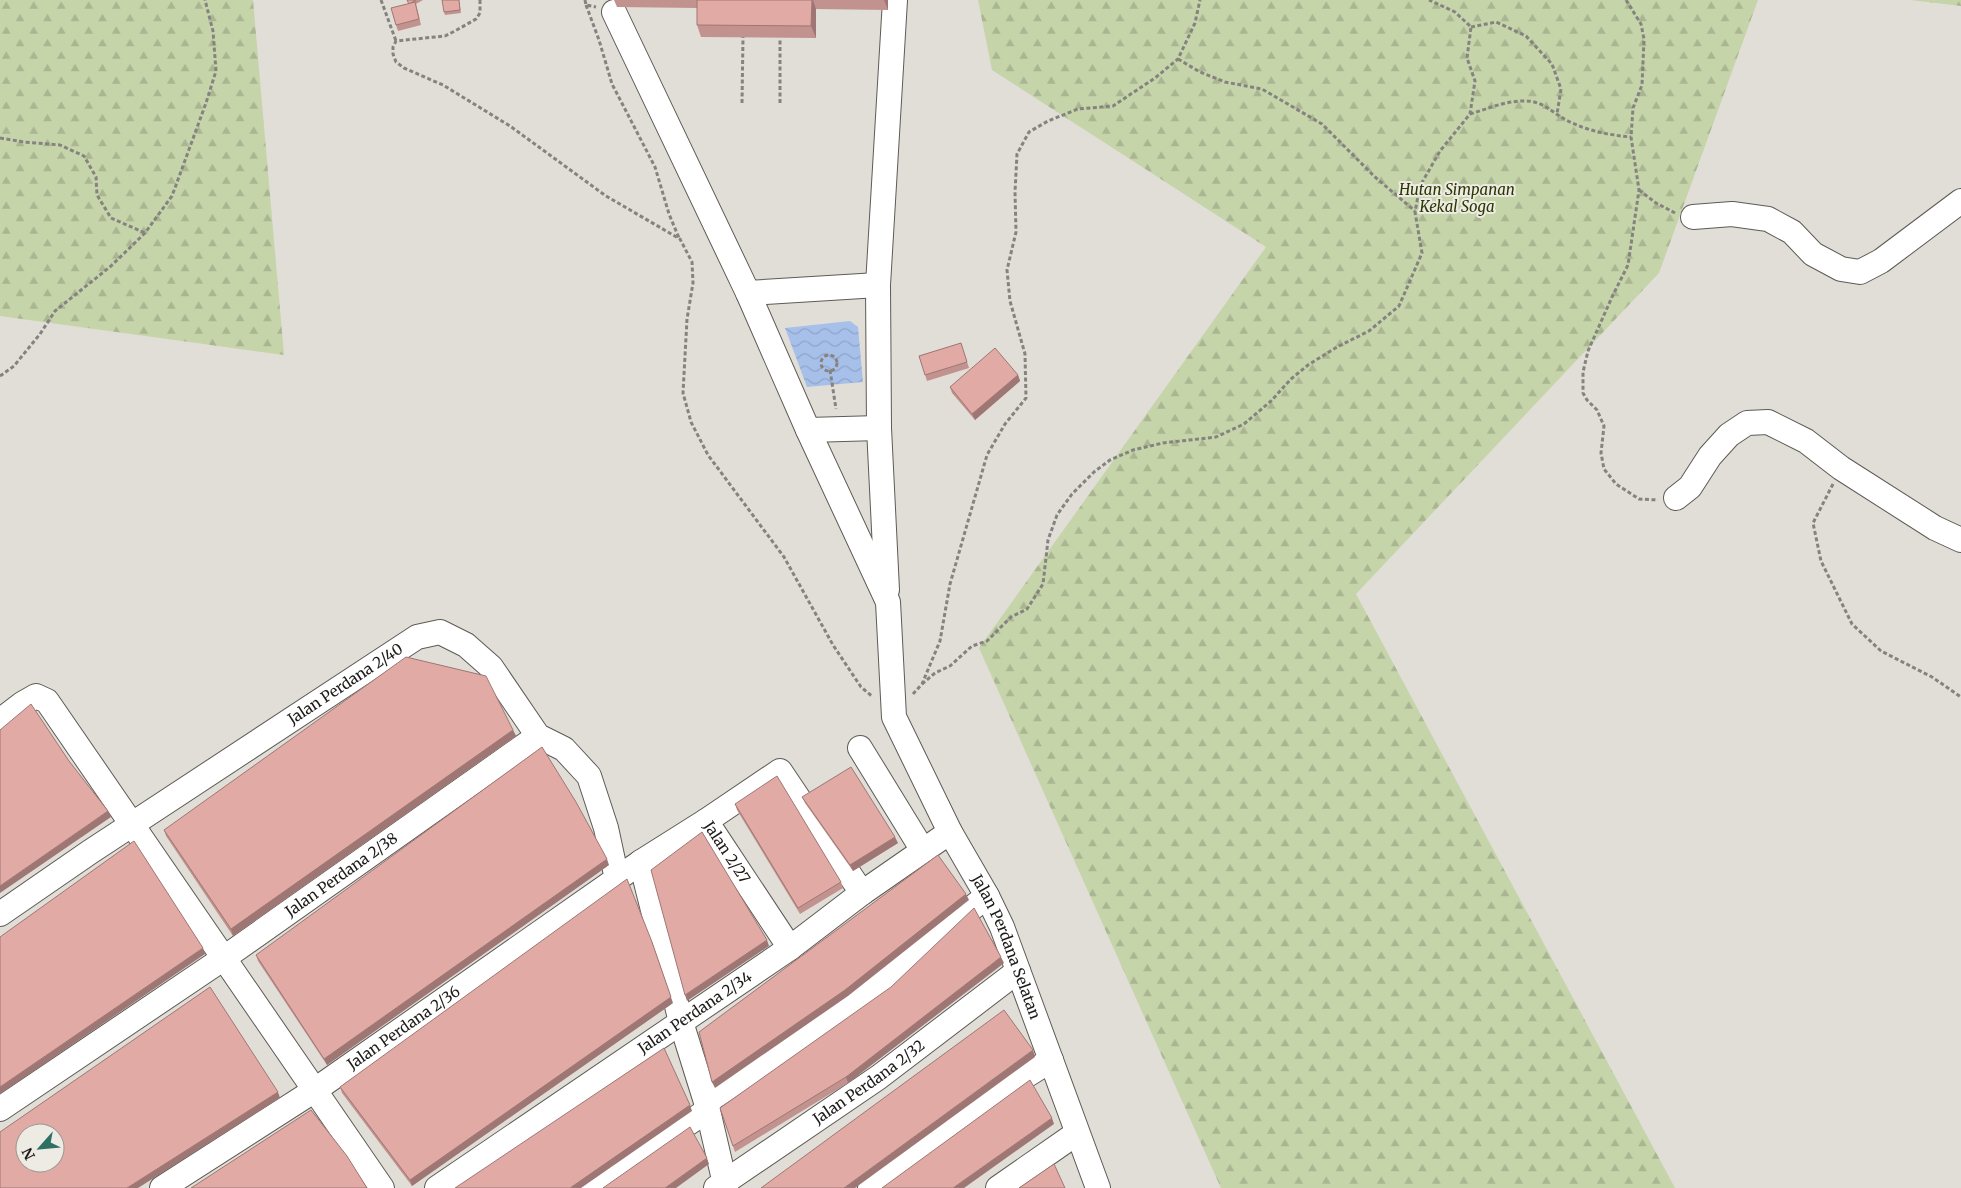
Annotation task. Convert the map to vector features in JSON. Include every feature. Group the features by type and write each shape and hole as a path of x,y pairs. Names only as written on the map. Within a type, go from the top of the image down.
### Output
{"street":[{"path":"894,717 879,428 878,285 895,0"},
{"path":"614,12 748,293 808,430 888,602"},
{"path":"1693,216 1732,214 1768,219 1792,232 1813,254 1841,269 1860,272 1881,261 1961,201"},
{"path":"748,293 878,285"},
{"path":"1676,498 1690,486 1710,456 1729,435 1747,423 1768,422 1806,440 1841,468 1936,528 1961,540"},
{"path":"808,430 879,428"},
{"name":"Jalan Perdana 2/40","path":"0,914 90,852 418,637 440,632 466,645 492,667 538,736"},
{"path":"0,721 36,696 48,701 382,1188"},
{"name":"Jalan Perdana Selatan","path":"894,717 950,832 987,896 1002,927 1098,1188"},
{"path":"538,736 564,749 589,776 606,828 617,879"},
{"name":"Jalan Perdana 2/38","path":"0,1108 224,958 538,736"},
{"path":"860,748 922,850"},
{"path":"706,821 780,771 862,893"},
{"name":"Jalan 2/27","path":"641,862 706,821 790,948"},
{"name":"Jalan Perdana 2/34","path":"437,1188 790,948 862,893 950,832"},
{"path":"641,862 682,1022 707,1106 722,1186"},
{"name":"Jalan Perdana 2/36","path":"162,1188 315,1090 641,862"},
{"path":"591,1188 834,1018 987,896"},
{"name":"Jalan Perdana 2/32","path":"722,1186 879,1077 1018,971"},
{"path":"870,1188 1000,1092 1052,1060"},
{"path":"998,1188 1077,1133"}],"path":[{"path":"0,376 14,366 56,311 111,266 145,233 172,196 216,70 213,31 205,0"},
{"path":"380,0 396,40 393,47 396,62 404,68 443,85 510,126 606,196 680,239"},
{"path":"396,40 445,36 476,19 480,12 480,0"},
{"path":"922,684 940,641 950,584 987,455 1006,424 1026,398 1025,354 1010,301 1006,270 1016,232 1014,192 1017,154 1028,132 1048,121 1078,110 1113,106 1155,78 1178,59 1195,23 1200,0"},
{"path":"1429,0 1455,12 1471,27"},
{"path":"1626,0 1641,24 1644,39 1642,85 1633,108 1631,137 1639,190 1628,266 1612,296 1588,351 1583,372 1583,393 1597,410 1604,426 1601,453 1604,469 1616,484 1639,499 1652,501 1676,498"},
{"path":"586,5 612,84 655,167 669,214 692,262 693,283 687,319 683,393 690,422 708,455 784,557 833,645 862,688 894,717 922,684 935,673 950,666 972,646 987,641 1011,616 1027,609 1043,584 1048,540 1057,514 1072,494 1094,472 1110,460 1133,450 1164,443 1216,438 1244,424 1270,401 1290,379 1308,365 1337,347 1369,331 1399,306 1422,253 1415,212 1420,186 1440,151 1470,114 1475,81 1467,58 1471,27"},
{"path":"1471,27 1496,22 1526,36 1552,64 1561,89 1557,114"},
{"path":"742,103 743,37"},
{"path":"780,38 780,103"},
{"path":"1178,59 1200,72 1225,82 1262,89 1322,124 1375,177 1415,212"},
{"path":"1470,114 1498,105 1524,101 1545,105 1567,121 1602,134 1631,137"},
{"path":"0,138 60,145 84,156 96,177 97,195 111,218 145,233"},
{"path":"1639,190 1671,212 1693,216"},
{"path":"828,355 835,358 837,362 834,369 830,370 823,368 824,356 828,355"},
{"path":"830,370 834,396"},
{"path":"1841,468 1813,523 1821,561 1852,624 1881,651 1932,677 1961,696"}],"green space":[{"path":"0,0 253,0 284,355 0,316"},
{"name":"Hutan Simpanan Kekal Soga","path":"978,0 1758,0 1659,273 1356,594 1675,1188 1221,1188 979,648 1266,247 992,70"},
{"path":"1910,0 1961,0 1961,6"}],"water":[{"path":"850,321 858,327 863,382 807,387 785,328"}],"building":[{"path":"407,0 416,0 409,4"},
{"path":"442,0 459,0 460,10 444,12"},
{"path":"697,0 812,0 811,26 697,25"},
{"path":"415,2 419,19 396,25 391,8"},
{"path":"961,343 967,362 925,375 919,356"},
{"path":"995,348 1018,375 972,414 950,387"},
{"path":"406,657 486,676 513,730 231,929 164,830"},
{"path":"31,704 69,761 108,811 0,886 0,730"},
{"path":"542,747 576,802 607,859 324,1059 256,955"},
{"path":"851,767 895,837 850,865 802,797"},
{"path":"777,776 841,882 798,908 735,804"},
{"path":"702,832 767,940 685,995 651,870"},
{"path":"134,841 203,948 0,1087 0,937"},
{"path":"938,855 966,894 845,990 712,1082 699,1032"},
{"path":"627,879 671,997 410,1180 340,1087"},
{"path":"974,908 1001,957 846,1077 733,1146 720,1108 891,987"},
{"path":"210,987 278,1092 127,1188 0,1188 0,1132"},
{"path":"1004,1010 1033,1050 844,1188 761,1188"},
{"path":"664,1048 690,1105 570,1188 455,1188"},
{"path":"1030,1080 1052,1118 953,1188 882,1188"},
{"path":"311,1110 347,1156 367,1188 191,1188"},
{"path":"690,1127 707,1158 665,1188 603,1188"},
{"path":"1054,1164 1065,1188 1019,1188"}]}
